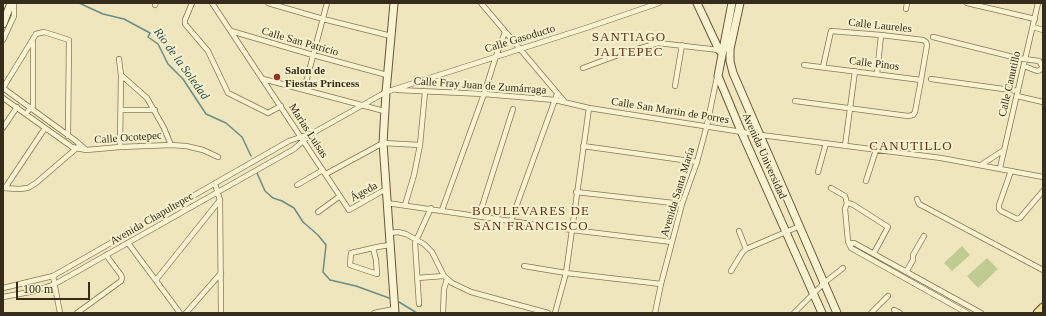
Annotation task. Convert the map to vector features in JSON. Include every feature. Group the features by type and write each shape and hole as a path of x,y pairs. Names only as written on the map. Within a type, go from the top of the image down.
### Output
{"main road":[{"path":"3,24 11,3"},
{"path":"394,3 384,111 383,143 394,311"},
{"path":"697,3 720,51"},
{"path":"718,76 720,51 732,3"},
{"name":"Avenida Universidad","path":"740,3 730,49 730,61 733,73 837,313"},
{"name":"Avenida Universidad","path":"718,76 822,313"},
{"path":"795,252 809,247"},
{"path":"1037,313 1043,307"}],"street":[{"path":"3,40 14,16 14,3"},
{"path":"192,3 185,20 185,24 208,50 228,93 268,113 280,106"},
{"name":"Marias Luisas","path":"212,3 349,210"},
{"path":"268,3 323,19 391,36"},
{"path":"304,90 327,3"},
{"path":"481,3 564,102"},
{"name":"Calle Gasoducto","path":"302,139 386,92 659,3"},
{"path":"906,9 908,3"},
{"path":"966,3 1035,19"},
{"name":"Calle Canutillo","path":"1000,168 1038,3"},
{"path":"1033,27 1043,30"},
{"name":"Calle San Patricio","path":"231,31 387,75"},
{"name":"Calle Laureles","path":"823,67 831,31 923,40 927,45 921,80"},
{"path":"68,136 69,40 40,32 36,34 3,88 68,136 78,147"},
{"path":"442,210 505,32"},
{"path":"877,74 882,35"},
{"path":"933,37 1025,60 1040,61 1043,67 1037,71 1024,66"},
{"path":"26,114 32,106 33,40"},
{"path":"583,68 621,54 658,43 720,51"},
{"path":"675,86 682,46"},
{"path":"120,59 120,147"},
{"name":"Calle Pinos","path":"804,65 921,80"},
{"path":"845,146 855,71"},
{"path":"121,75 147,98 155,110 171,145"},
{"name":"Avenida Santa María","path":"655,313 682,204 697,162 707,125 718,76"},
{"path":"263,78 361,106 384,111"},
{"path":"932,79 1017,94 1043,102"},
{"path":"795,101 913,116 921,80"},
{"name":"Calle Fray Juan de Zumárraga","path":"395,90 484,94 564,102"},
{"path":"405,205 414,176 420,145 425,92"},
{"path":"511,220 557,94"},
{"path":"3,98 72,147 78,147"},
{"name":"Calle San Martin de Porres","path":"564,102 589,108 707,125 761,135 926,156 1000,168 1043,177"},
{"path":"3,128 17,107"},
{"path":"555,313 566,273 576,192 589,108"},
{"path":"479,216 513,109"},
{"path":"121,110 155,110"},
{"path":"4,188 46,128"},
{"name":"Avenida Chapultepec","path":"3,288 53,276 289,141 302,139"},
{"name":"Avenida Chapultepec","path":"3,297 35,291 55,284 294,148 302,139"},
{"path":"326,174 383,143 420,145"},
{"path":"818,172 826,143"},
{"name":"Calle Ocotepec","path":"78,147 86,150 120,147 171,145 186,146 197,148 218,157"},
{"path":"583,146 697,162"},
{"path":"4,188 28,188 36,183 78,147"},
{"path":"866,181 876,150"},
{"path":"981,165 1004,150"},
{"path":"297,185 323,170"},
{"path":"1011,171 999,205 999,209 1001,211 1017,219 1020,218 1043,191"},
{"path":"215,184 220,200 221,313"},
{"path":"831,188 845,196 847,203 845,208 849,244 851,248 967,313"},
{"name":"Ágeda","path":"349,210 386,189"},
{"path":"576,192 682,204"},
{"path":"318,212 340,196"},
{"path":"917,199 919,204 1043,270"},
{"path":"156,280 220,200"},
{"path":"387,203 431,208 572,230 672,242"},
{"path":"847,203 852,204 888,227 874,253"},
{"path":"419,304 414,243 431,208"},
{"path":"731,271 746,249 800,226"},
{"path":"739,231 746,249"},
{"path":"390,233 398,232 406,234 416,239 432,252 445,278 443,313"},
{"path":"906,272 913,260 913,255 924,236"},
{"path":"128,243 180,313"},
{"path":"849,244 854,243 874,253 981,313"},
{"path":"373,248 376,260 376,274 350,265 351,253 373,248 390,245"},
{"path":"77,313 121,281 122,278 106,255"},
{"path":"524,266 566,273 661,284"},
{"path":"794,313 813,293 843,268"},
{"path":"186,313 221,273"},
{"path":"53,276 60,313"},
{"path":"417,278 445,278 471,292 548,313"},
{"path":"871,313 888,296"},
{"path":"948,303 951,297"},
{"path":"894,310 900,313"},
{"path":"374,313 394,311"}],"green space":[{"path":"962,246 970,255 952,271 944,263"},
{"path":"987,258 998,269 978,288 967,276"}],"waterway":[{"name":"Rio de la Soledad","path":"79,3 103,14 124,19 150,33 148,37 158,44 168,64 183,79 206,114 226,123 242,137 251,156"},
{"path":"257,173 265,191 273,198 294,208 303,222 318,235 326,245 323,272 330,280 356,286 389,298"},
{"path":"399,302 417,313"}],"place":[{"name":"Salon de Fiestas Princess","path":"277,77"}],"district":[{"name":"SANTIAGO JALTEPEC","path":"629,46"},
{"name":"CANUTILLO","path":"911,147"},
{"name":"BOULEVARES DE SAN FRANCISCO","path":"531,220"}]}
